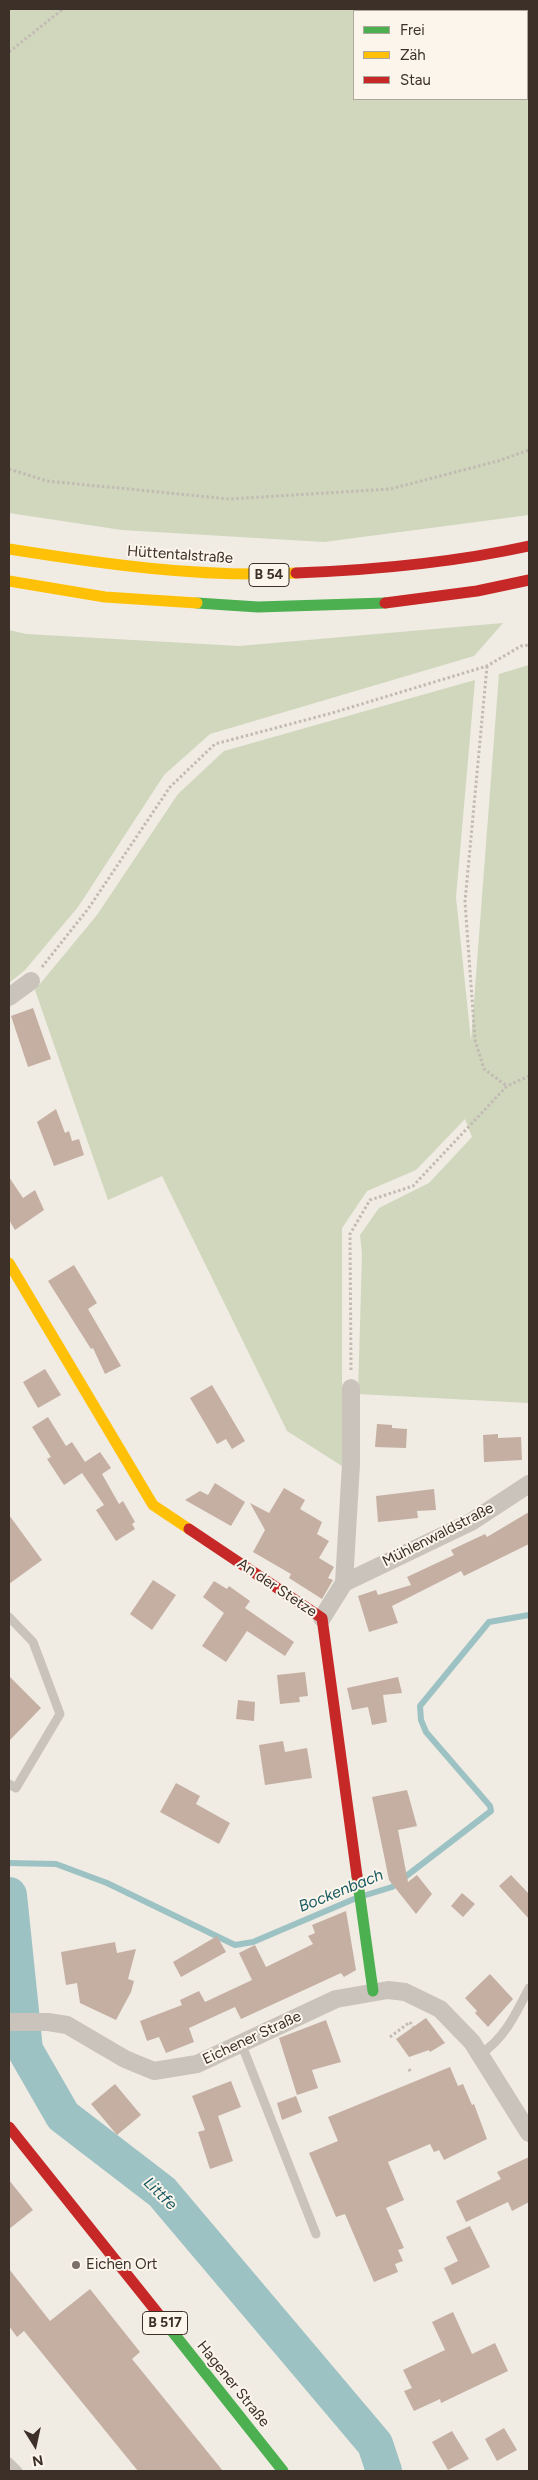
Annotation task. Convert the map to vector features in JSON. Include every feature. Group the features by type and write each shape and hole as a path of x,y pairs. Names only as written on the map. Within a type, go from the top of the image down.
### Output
{"main road":[{"name":"Hüttentalstraße","path":"9,548 114,566 263,575 368,570 475,558 529,546"},
{"name":"B 54","path":"9,581 105,597 258,607 367,605 477,591 529,580"},
{"name":"An der Stetze","path":"9,1263 153,1505 322,1618 373,1991"},
{"name":"Hagener Straße","path":"9,2127 283,2471"}],"street":[{"path":"9,997 31,981"},
{"path":"322,1618 344,1583 351,1464 351,1388"},
{"name":"Mühlenwaldstraße","path":"344,1583 471,1522 529,1484"},
{"name":"Eichener Straße","path":"9,2022 48,2022 67,2026 126,2059 154,2071 197,2064 336,1998 373,1991 405,1992 440,2009 472,2042 529,2133"}],"lane":[{"path":"9,1617 33,1642 60,1714 16,1788 9,1784"},
{"path":"480,2054 492,2047 520,2006 529,1988"},
{"path":"241,2043 316,2234"},
{"path":"9,2462 18,2471"}],"path":[{"path":"9,52 63,9"},
{"path":"9,469 47,481 230,499 390,489 498,461 529,450"},
{"path":"31,981 88,909 170,787 215,744 332,713 487,666 521,646 529,645"},
{"path":"487,666 465,902 475,1040 484,1069 507,1086"},
{"path":"351,1388 350,1234 370,1200 413,1186 507,1086 529,1076"},
{"path":"390,2037 410,2022 413,2027"}],"green space":[{"path":"9,9 529,9 529,515 324,542 122,530 9,513"},
{"path":"503,623 474,656 210,734 164,775 78,907 25,970 9,983 9,630 26,634 239,646"},
{"path":"529,665 529,1403 358,1394 362,1254 360,1235 379,1208 429,1183 472,1137 465,1119 416,1170 367,1191 342,1228 342,1466 287,1431 162,1176 108,1200 35,990 97,915 178,794 224,751 475,680 456,897 471,1041 499,674"}],"building":[{"path":"33,1008 51,1059 28,1067 11,1016"},
{"path":"56,1109 65,1133 69,1131 72,1141 79,1139 84,1155 54,1166 37,1122"},
{"path":"9,1177 23,1198 35,1190 44,1210 15,1230 9,1220"},
{"path":"74,1265 97,1303 88,1309 121,1366 105,1374 93,1348 91,1349 48,1281"},
{"path":"45,1369 61,1395 38,1408 23,1382"},
{"path":"212,1385 245,1441 232,1449 226,1439 217,1444 190,1398"},
{"path":"48,1417 66,1446 72,1442 85,1462 100,1452 111,1468 102,1474 119,1504 123,1501 135,1522 132,1524 135,1529 116,1541 96,1510 104,1505 82,1473 64,1485 47,1459 51,1457 32,1427"},
{"path":"377,1424 407,1429 406,1448 375,1447"},
{"path":"498,1434 498,1438 521,1437 522,1460 484,1462 483,1435"},
{"path":"215,1483 245,1502 231,1526 185,1500 200,1491 208,1495"},
{"path":"284,1488 305,1500 300,1509 322,1522 317,1534 329,1541 319,1558 334,1567 328,1578 333,1580 322,1599 289,1578 291,1574 253,1552 265,1530 250,1503 269,1513"},
{"path":"434,1489 436,1510 417,1511 418,1518 378,1522 376,1496"},
{"path":"529,1512 529,1544 464,1576 461,1571 392,1606 398,1623 369,1632 358,1596 376,1590 378,1595 411,1585 407,1577 454,1555 451,1550 485,1534 487,1537"},
{"path":"9,1515 42,1560 9,1584"},
{"path":"153,1580 176,1595 152,1630 130,1614"},
{"path":"214,1581 227,1589 229,1586 250,1601 245,1608 294,1642 285,1656 247,1631 226,1662 202,1646 224,1613 203,1597"},
{"path":"305,1672 308,1696 299,1697 300,1702 280,1704 277,1675"},
{"path":"9,1676 41,1708 9,1741"},
{"path":"398,1677 402,1693 383,1695 387,1722 372,1725 368,1707 352,1710 347,1688"},
{"path":"238,1700 255,1702 254,1721 236,1719"},
{"path":"283,1741 285,1752 307,1748 312,1778 265,1785 259,1745"},
{"path":"176,1783 200,1796 196,1804 230,1823 219,1844 160,1812"},
{"path":"407,1790 417,1826 398,1830 408,1882 417,1875 432,1894 416,1914 389,1880 372,1797"},
{"path":"511,1875 529,1894 529,1919 499,1886"},
{"path":"462,1893 475,1904 463,1917 451,1906"},
{"path":"346,1911 356,1970 344,1977 341,1973 241,2019 235,2007 189,2028 194,2042 166,2053 159,2037 147,2041 140,2021 182,2005 180,2000 199,1991 205,2002 252,1980 239,1953 255,1945 266,1967 313,1944 308,1936 315,1933 312,1925"},
{"path":"217,1936 226,1952 181,1977 173,1962"},
{"path":"115,1942 117,1953 136,1949 128,1979 134,1981 131,1992 116,2020 80,2003 77,1983 66,1985 61,1952"},
{"path":"490,1974 513,1999 488,2027 465,1998"},
{"path":"426,2018 445,2043 430,2052 429,2050 409,2057 396,2039"},
{"path":"326,2020 341,2062 312,2070 318,2088 297,2095 279,2038"},
{"path":"450,2067 458,2086 463,2084 472,2105 474,2104 487,2139 444,2160 439,2150 434,2152 430,2144 388,2162 404,2200 386,2208 404,2248 398,2250 403,2261 395,2264 398,2272 374,2282 345,2214 336,2217 309,2153 338,2141 328,2117"},
{"path":"231,2081 241,2107 218,2116 233,2161 210,2169 198,2132 205,2130 192,2096"},
{"path":"115,2084 141,2115 117,2135 91,2104"},
{"path":"296,2096 302,2112 282,2120 277,2103"},
{"path":"529,2157 529,2202 512,2211 508,2202 466,2222 456,2201 501,2179 497,2172"},
{"path":"9,2180 33,2210 9,2229"},
{"path":"470,2226 490,2267 452,2285 444,2268 458,2261 446,2237"},
{"path":"9,2269 50,2321 90,2289 140,2352 132,2359 223,2471 138,2471 24,2331 17,2337 9,2326"},
{"path":"453,2312 472,2354 495,2343 508,2371 441,2403 440,2399 414,2411 404,2391 412,2388 403,2370 445,2350 432,2322"},
{"path":"504,2428 517,2450 497,2461 485,2439"},
{"path":"452,2431 469,2459 448,2470 432,2442"}],"waterway":[{"name":"Bockenbach","path":"366,1895 392,1887 491,1811 490,1806 426,1732 421,1720 420,1706 489,1622 529,1615"},
{"name":"Bockenbach","path":"9,1863 56,1864 107,1883 235,1945 253,1942 354,1899"},
{"name":"Littfe","path":"9,1895 25,2050 63,2116 162,2192 375,2444 384,2471"}],"traffic: fast":[{"path":"197,603 258,607 385,603"},
{"path":"357,1876 373,1991"},
{"path":"160,2316 283,2471"}],"traffic: slow":[{"path":"9,549 116,565 188,572 296,573"},
{"path":"9,581 105,597 197,603"},
{"path":"9,1263 153,1505 189,1529"}],"traffic: jam":[{"path":"296,573 413,565 529,546"},
{"path":"385,603 477,591 529,580"},
{"path":"189,1529 322,1618 357,1876"},
{"path":"9,2127 160,2316"}],"place":[{"name":"Eichen Ort","path":"76,2265"}]}
